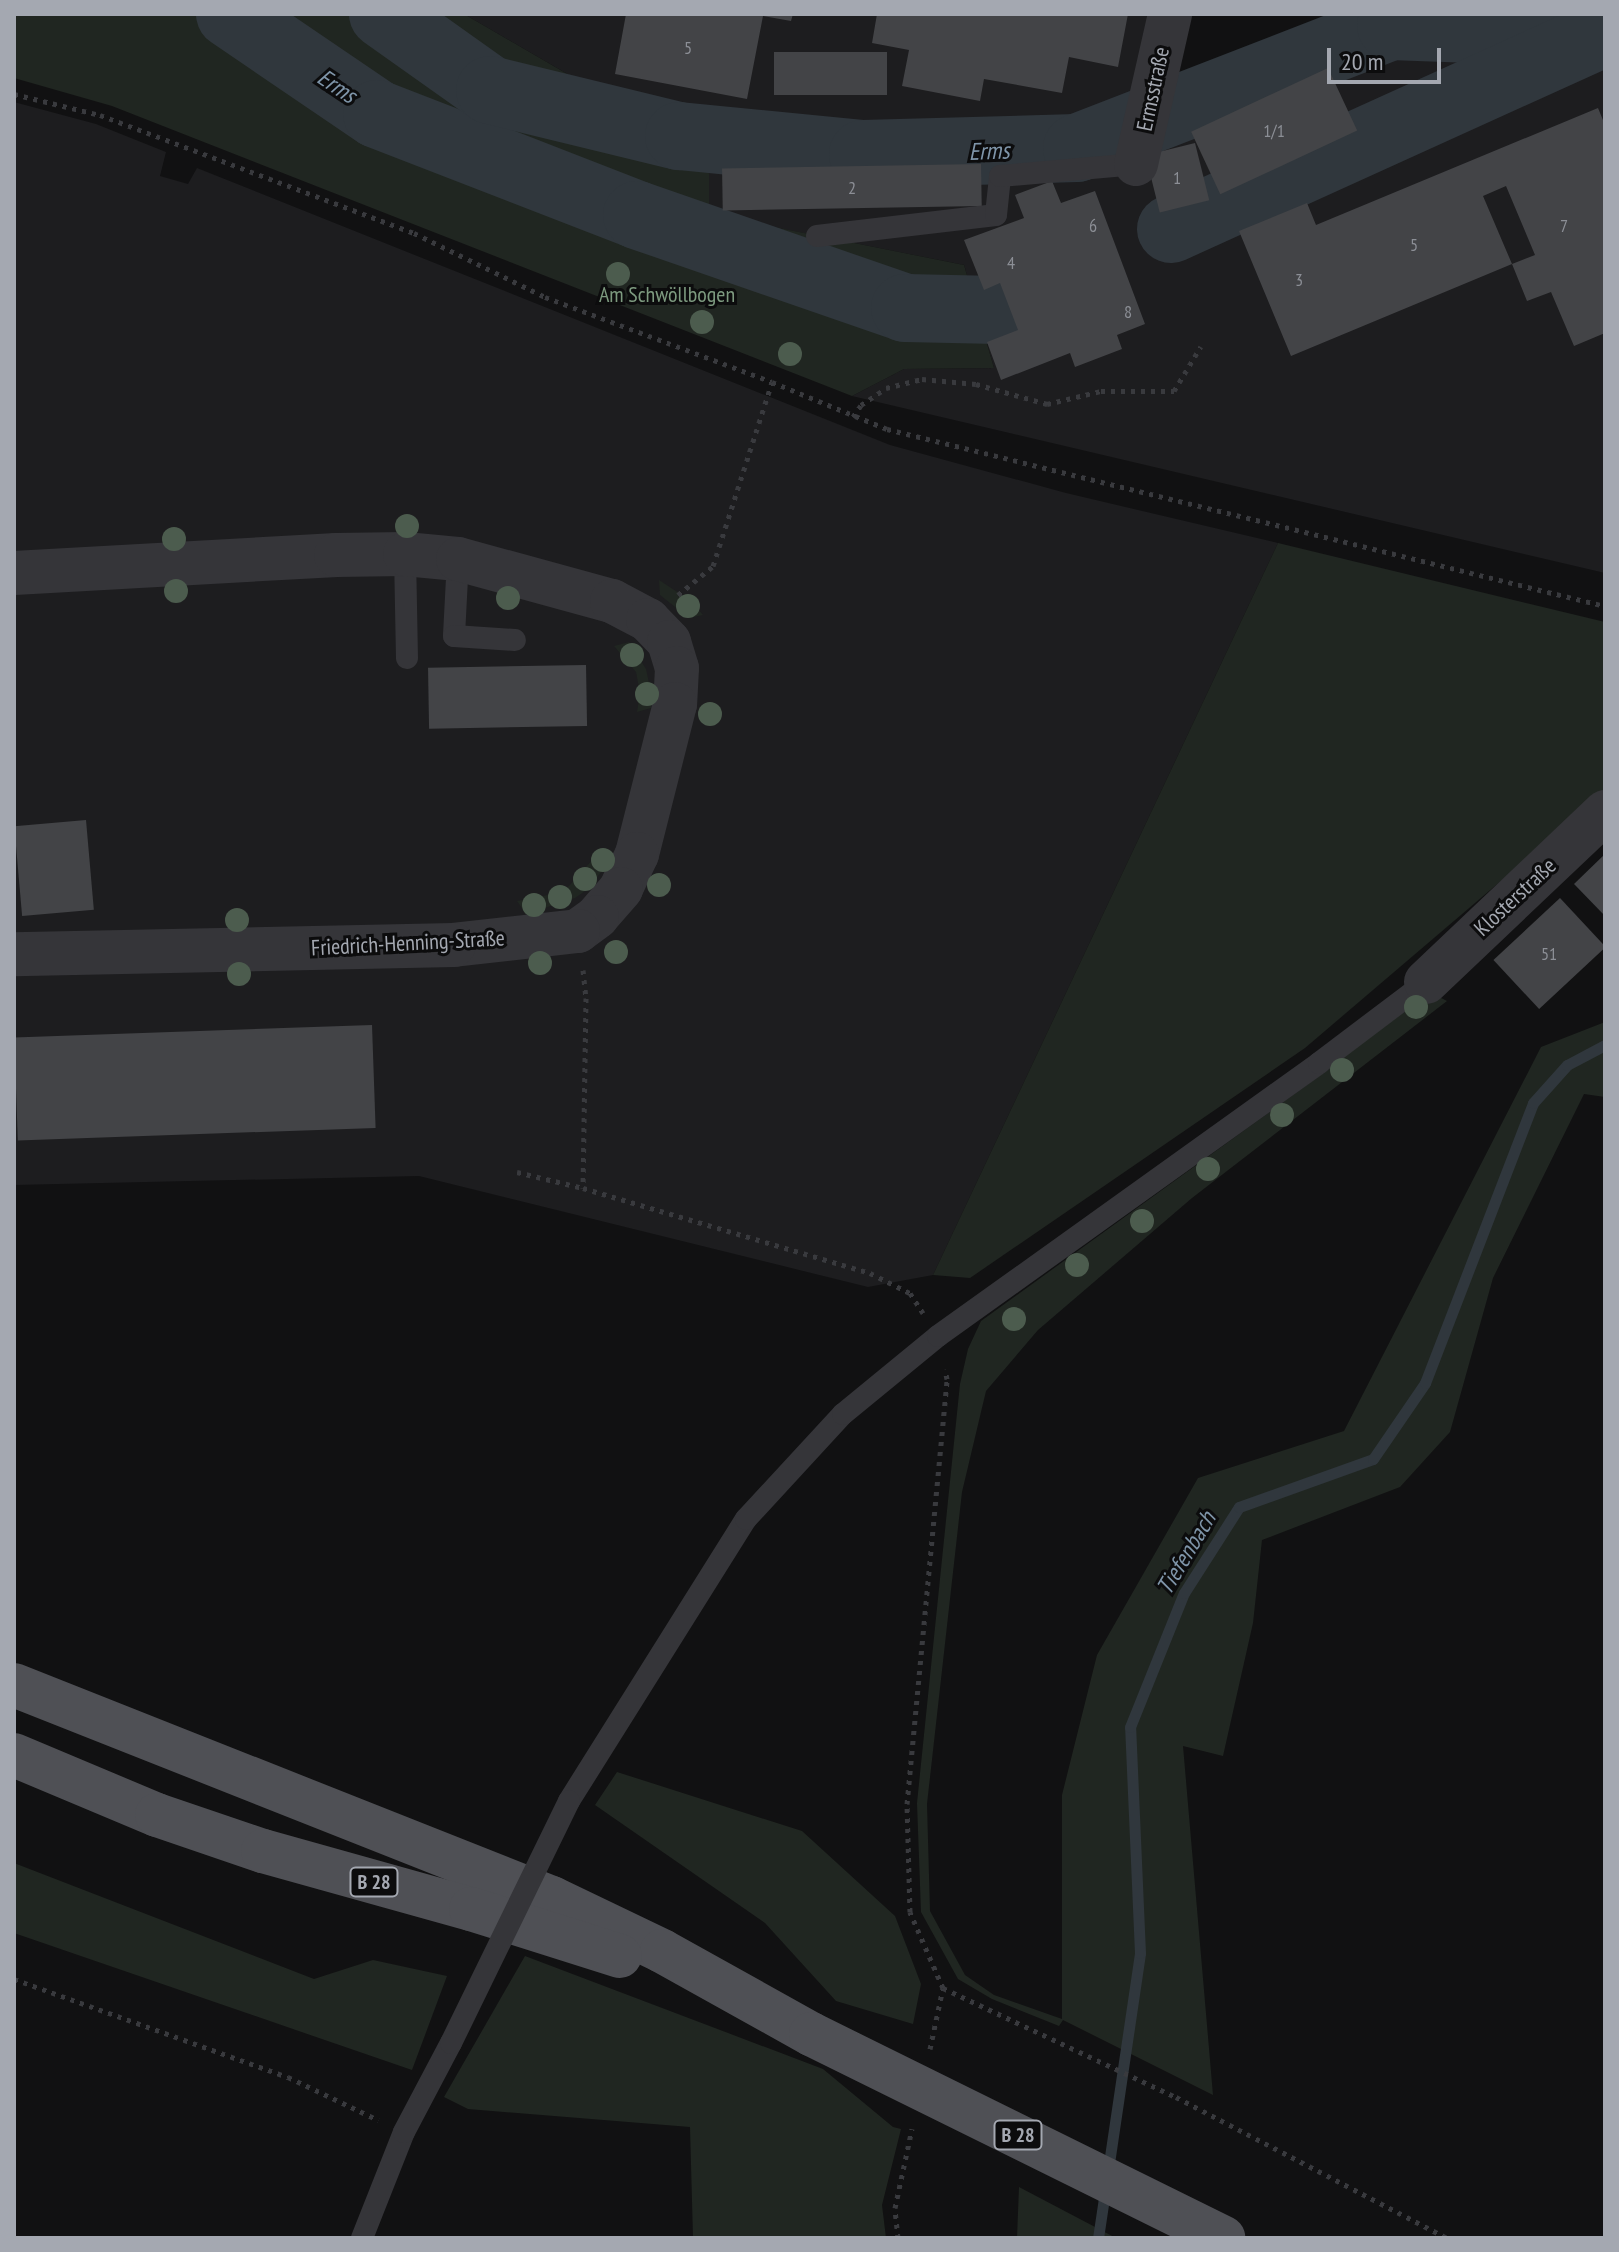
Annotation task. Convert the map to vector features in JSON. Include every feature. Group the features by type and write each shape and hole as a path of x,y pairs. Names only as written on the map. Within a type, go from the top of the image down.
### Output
{"main road":[{"name":"B 28","path":"14,1685 552,1898 662,1951 811,2034 1223,2238"},
{"name":"B 28","path":"14,1755 157,1815 263,1851 471,1909 740,1994"}],"street":[{"name":"Ermsstraße","path":"1136,164 1170,14"},
{"path":"14,573 405,554 458,559 612,601 648,620 669,642 677,668 675,704 637,854 621,889 597,917 578,931"},
{"name":"Klosterstraße","path":"1426,982 1605,812"},
{"name":"Friedrich-Henning-Straße","path":"14,954 454,945 578,931"}],"lane":[{"path":"817,236 996,215 1000,176 1136,164"},
{"path":"405,554 407,658"},
{"path":"458,559 454,636 515,640"},
{"path":"362,2238 404,2132 569,1801 746,1519 843,1414 938,1336 1295,1081 1426,982"}],"path":[{"path":"14,94 100,115 414,233 545,297 772,382 887,429 1605,606"},
{"path":"853,417 861,405 886,388 922,379 976,384 1047,404 1101,391 1174,391 1201,346"},
{"path":"691,585 713,566 772,382"},
{"path":"578,931 586,998 583,1188"},
{"path":"517,1172 583,1188 870,1273 910,1293 938,1336 947,1379 907,1804 910,1912 943,1988 1176,2097 1447,2238"},
{"path":"14,1979 288,2077 404,2132"}],"shaded area":[{"path":"464,14 1191,14 1166,129 1349,49 1605,62 1605,573 852,396 904,369 994,368 964,265 708,214 709,123 600,93"},
{"path":"14,102 96,124 166,152 160,176 188,184 197,168 890,445 1066,493 1278,543 933,1275 868,1287 419,1176 14,1185"}],"green space":[{"name":"Am Schwöllbogen","path":"14,14 464,14 600,93 709,123 709,214 964,265 994,368 904,369 852,396 112,106 14,78"},
{"path":"1278,543 1605,622 1605,792 1305,1048 970,1278 933,1275"},
{"path":"659,580 691,601 703,615 689,618 660,595"},
{"path":"629,642 646,669 651,692 651,708 637,712 640,693 636,672 614,646"},
{"path":"602,849 611,859 588,889 575,898 526,914 517,901 558,893 569,886"},
{"path":"1426,990 1447,1001 1192,1198 1038,1330 986,1391 962,1492 927,1804 930,1911 965,1975 994,1995 1062,2019 1062,1795 1097,1655 1198,1478 1344,1431 1541,1047 1605,1022 1605,1097 1584,1094 1493,1278 1450,1432 1400,1487 1262,1540 1253,1623 1223,1756 1183,1746 1213,2095 1063,2020 1059,2026 992,1999 958,1979 921,1912 917,1803 960,1384 968,1349 981,1321 1325,1072"},
{"path":"617,1772 802,1831 895,1916 921,1984 913,2024 836,2001 765,1923 595,1805"},
{"path":"14,1863 314,1979 373,1960 447,1976 412,2070 14,1933"},
{"path":"525,1956 823,2069 893,2127 901,2129 882,2205 886,2238 693,2238 690,2127 468,2109 444,2097"},
{"path":"1019,2187 1116,2238 1017,2238"}],"building":[{"path":"626,14 793,14 791,21 763,16 747,99 615,74"},
{"path":"877,14 1128,14 1118,67 1069,57 1062,93 984,79 980,101 902,86 909,50 872,43"},
{"path":"774,52 887,52 887,95 774,95"},
{"path":"1328,68 1357,131 1220,194 1191,132"},
{"path":"1598,108 1605,125 1605,333 1574,346 1551,292 1527,301 1512,264 1291,356 1239,231 1307,203 1316,225","holes":["1506,186 1535,255 1512,264 1483,196"]},
{"path":"1195,143 1209,200 1160,213 1146,155"},
{"path":"981,164 982,206 723,211 722,169"},
{"path":"1052,181 1061,203 1095,191 1145,324 1117,335 1122,349 1075,367 1070,353 1001,380 987,342 1018,330 1000,283 984,290 964,240 1024,218 1015,195"},
{"path":"586,665 587,726 429,729 428,668"},
{"path":"86,820 94,910 22,916 14,826"},
{"path":"1605,854 1605,916 1574,884"},
{"path":"1560,898 1605,948 1539,1009 1493,960"},
{"path":"372,1025 376,1128 18,1140 14,1037"}],"waterway":[{"name":"Erms","path":"230,14 377,114 637,215 905,308 998,310"},
{"name":"Erms","path":"383,14 490,90 679,136 863,154 1077,148 1391,26 1605,34"},
{"name":"Erms","path":"1171,229 1590,39"},
{"name":"Tiefenbach","path":"1108,2170 1140,1953 1130,1727 1184,1593 1239,1507 1373,1459 1425,1383 1533,1103 1567,1065 1605,1045"},
{"name":"Tiefenbach","path":"1098,2238 1105,2191"}]}
